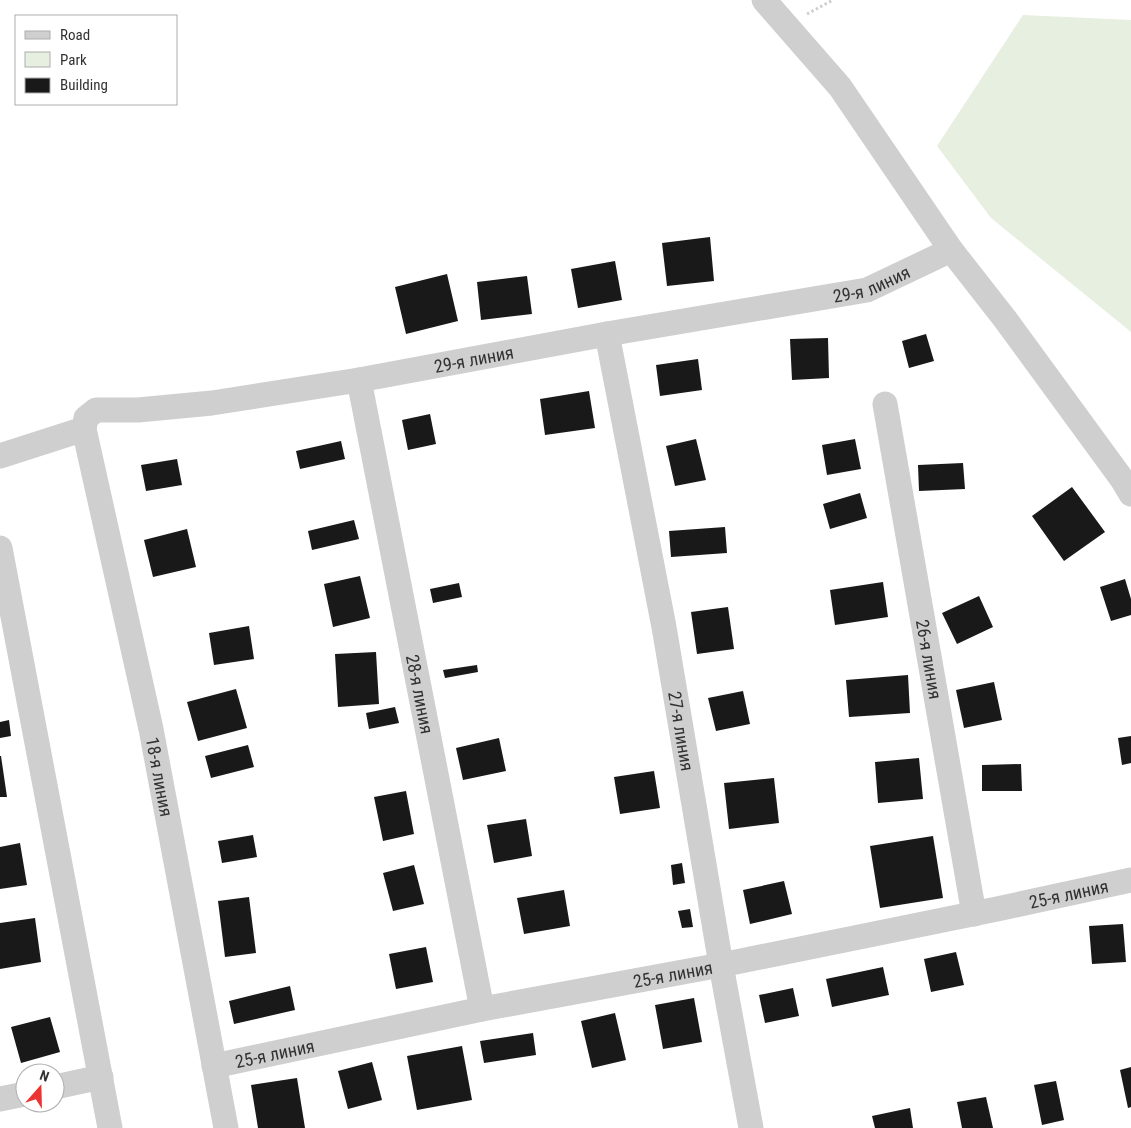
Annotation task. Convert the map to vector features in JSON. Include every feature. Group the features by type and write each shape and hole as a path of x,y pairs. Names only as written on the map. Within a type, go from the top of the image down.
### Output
{"street":[{"path":"764,0 840,87 951,250 1005,319 1122,478 1131,494"},
{"name":"29-я линия","path":"84,429 86,418 96,410 138,410 212,403 359,380 607,334 867,290 951,250"},
{"name":"27-я линия","path":"607,334 664,627 721,965 751,1128"},
{"name":"28-я линия","path":"359,380 482,1009"},
{"name":"26-я линия","path":"885,404 974,914"},
{"path":"0,456 84,429"},
{"name":"18-я линия","path":"84,429 151,729 226,1128"},
{"path":"0,548 110,1128"},
{"name":"25-я линия","path":"214,1066 482,1009 721,965 1131,880"},
{"path":"65,1085 101,1077"},
{"path":"0,1099 15,1096"}],"green space":[{"path":"1023,15 1131,20 1131,332 991,218 937,146"}],"building":[{"path":"710,237 714,281 667,286 662,243"},
{"path":"615,261 622,300 578,308 571,269"},
{"path":"447,274 458,321 406,334 395,287"},
{"path":"527,276 532,314 481,320 477,282"},
{"path":"926,334 934,361 909,368 902,341"},
{"path":"828,338 829,378 792,380 790,339"},
{"path":"698,359 702,390 660,396 656,365"},
{"path":"589,391 595,428 545,435 540,399"},
{"path":"430,414 436,444 408,450 402,420"},
{"path":"696,439 706,480 675,486 666,446"},
{"path":"855,439 861,469 827,475 822,445"},
{"path":"341,441 345,459 300,469 296,451"},
{"path":"177,459 182,485 146,491 141,465"},
{"path":"963,463 965,489 919,491 918,465"},
{"path":"1072,487 1105,532 1064,561 1032,516"},
{"path":"860,493 867,518 830,529 823,504"},
{"path":"354,520 359,539 312,550 308,531"},
{"path":"725,527 727,553 671,557 669,531"},
{"path":"187,529 196,567 153,577 144,540"},
{"path":"360,576 370,618 333,627 324,584"},
{"path":"1125,579 1131,599 1131,615 1111,621 1100,587"},
{"path":"883,582 888,617 835,625 830,590"},
{"path":"459,583 462,597 433,603 430,589"},
{"path":"979,596 993,627 957,644 942,613"},
{"path":"728,607 734,649 697,654 691,612"},
{"path":"249,626 254,659 214,665 209,633"},
{"path":"376,652 379,704 338,707 335,654"},
{"path":"477,665 478,672 445,678 443,670"},
{"path":"908,675 910,713 849,717 846,680"},
{"path":"994,682 1002,720 964,728 956,690"},
{"path":"236,689 247,728 198,741 187,702"},
{"path":"743,691 750,724 716,731 708,698"},
{"path":"395,707 399,723 369,729 366,713"},
{"path":"9,720 11,736 0,738 0,722"},
{"path":"1131,736 1131,763 1122,765 1118,738"},
{"path":"499,738 506,771 463,780 456,748"},
{"path":"248,745 254,767 211,778 205,756"},
{"path":"1,756 7,797 0,797"},
{"path":"919,758 923,799 878,803 875,762"},
{"path":"1021,764 1022,791 982,791 982,765"},
{"path":"654,771 660,808 620,814 614,777"},
{"path":"774,778 779,823 729,829 724,783"},
{"path":"406,791 414,834 383,841 374,797"},
{"path":"526,819 532,856 494,863 487,825"},
{"path":"253,835 257,857 222,863 218,841"},
{"path":"933,836 943,898 880,908 870,846"},
{"path":"20,843 27,885 0,889 0,847"},
{"path":"682,863 685,883 673,885 671,865"},
{"path":"414,865 424,904 393,911 383,873"},
{"path":"784,881 792,914 750,924 743,890"},
{"path":"564,890 570,926 524,934 517,898"},
{"path":"249,897 256,953 225,957 218,901"},
{"path":"690,909 693,927 682,928 678,911"},
{"path":"35,918 41,962 0,969 0,923"},
{"path":"1123,924 1126,962 1092,964 1089,926"},
{"path":"426,947 433,982 396,989 389,954"},
{"path":"956,952 964,985 931,992 924,959"},
{"path":"883,967 889,995 832,1007 826,979"},
{"path":"290,986 295,1010 234,1024 229,1001"},
{"path":"793,988 799,1016 765,1023 759,995"},
{"path":"694,998 702,1042 663,1049 655,1005"},
{"path":"615,1013 626,1060 592,1068 581,1021"},
{"path":"50,1017 60,1052 21,1063 11,1027"},
{"path":"533,1033 536,1055 484,1063 480,1041"},
{"path":"462,1046 472,1100 417,1110 407,1056"},
{"path":"372,1062 382,1100 348,1109 338,1071"},
{"path":"1131,1067 1131,1107 1128,1108 1120,1070"},
{"path":"297,1078 305,1128 258,1128 251,1085"},
{"path":"1056,1081 1064,1120 1042,1125 1034,1085"},
{"path":"986,1097 993,1128 962,1128 957,1102"},
{"path":"910,1108 913,1128 875,1128 872,1116"}]}
